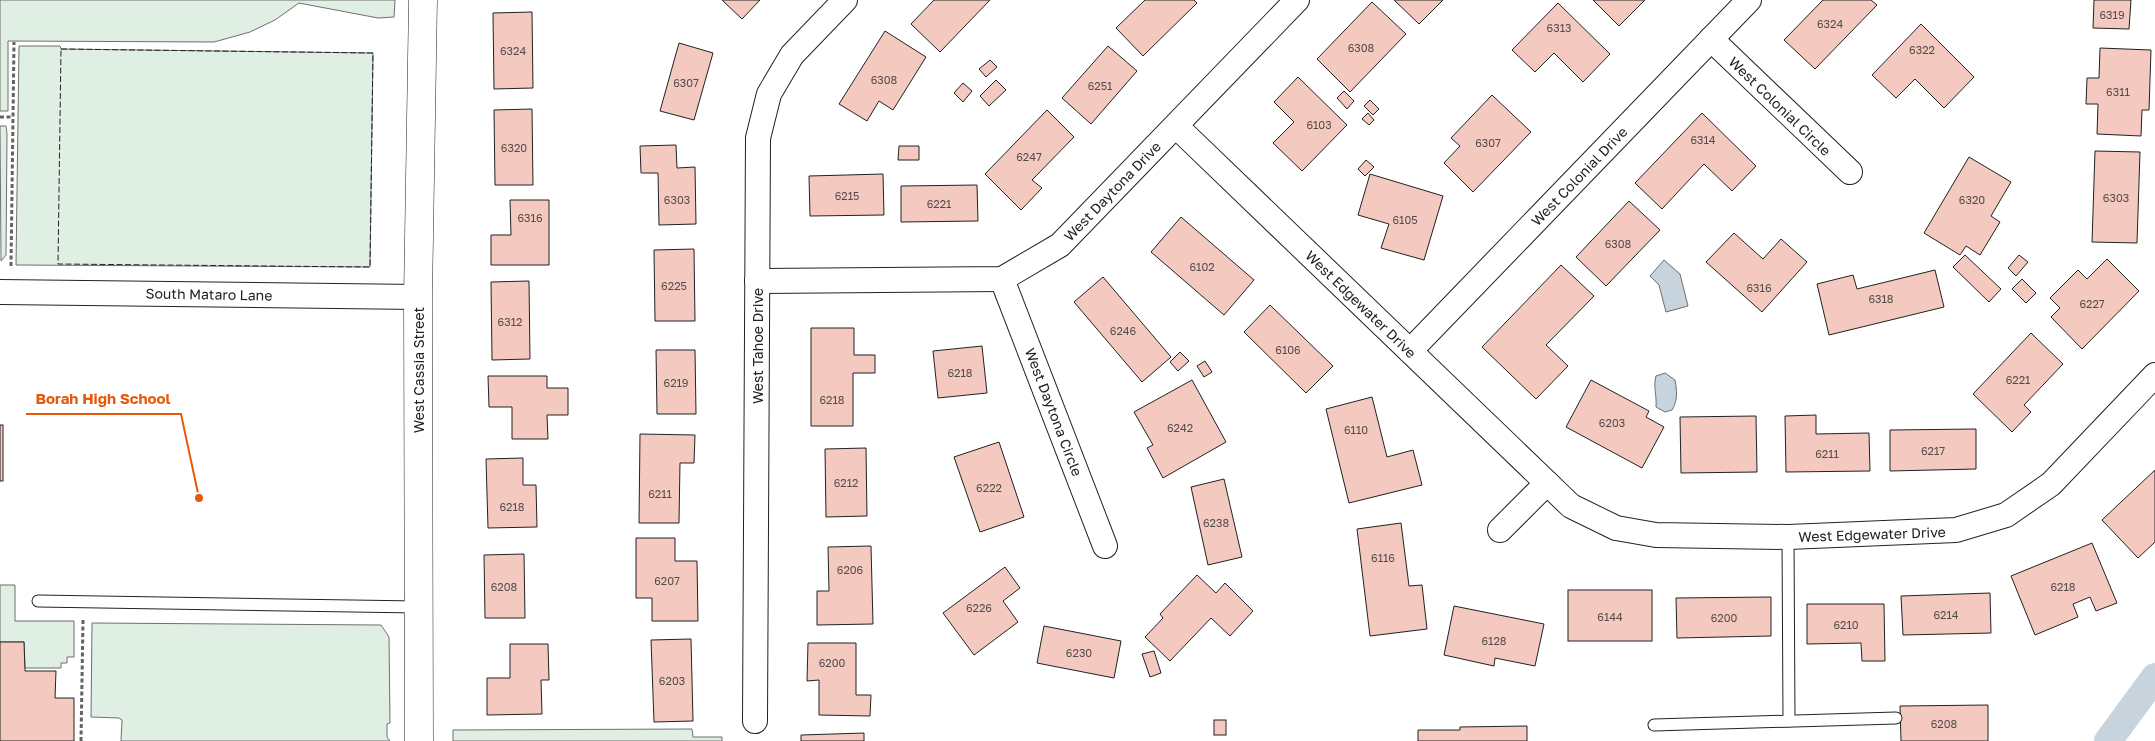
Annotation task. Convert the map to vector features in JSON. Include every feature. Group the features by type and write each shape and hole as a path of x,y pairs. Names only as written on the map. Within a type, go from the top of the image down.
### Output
{"street":[{"name":"West Cassia Street","path":"419,741 418,297 423,0"},
{"name":"West Tahoe Drive","path":"755,721 758,138 769,94 792,55 845,0"},
{"name":"West Daytona Drive","path":"757,281 1002,279 1060,245 1297,0"},
{"name":"West Colonial Drive","path":"1410,351 1749,0"},
{"name":"West Colonial Circle","path":"1711,39 1850,172"},
{"name":"West Edgewater Drive","path":"1176,126 1571,506 1616,528 1656,535 1788,537 1956,530 2006,516 2051,484 2155,375"},
{"name":"West Daytona Circle","path":"1002,279 1105,546"},
{"name":"South Mataro Lane","path":"0,292 418,297"},
{"path":"1500,530 1547,483"}],"lane":[{"path":"1788,537 1789,722"},
{"path":"38,602 418,607"},
{"path":"1654,725 1896,718"}],"path":[{"path":"11,270 14,42"},
{"path":"0,117 12,117"},
{"path":"81,741 83,602"}],"green space":[{"path":"0,0 395,0 394,17 378,18 299,3 275,20 250,32 214,42 8,41 8,111 0,111"},
{"path":"19,46 60,46 61,49 373,53 370,267 16,265"},
{"path":"0,126 6,126 7,134 6,255 1,261"},
{"path":"0,585 15,585 15,621 74,621 74,657 67,657 67,663 61,663 61,668 25,668 24,642 0,642"},
{"path":"92,623 381,625 389,637 390,723 387,724 387,737 390,741 121,741 122,720 119,718 91,717"},
{"path":"692,729 693,737 722,737 722,741 453,741 453,730"}],"shaded area":[{"path":"1664,260 1680,274 1688,306 1666,312 1659,285 1650,276"},
{"path":"1665,373 1675,380 1677,392 1672,410 1665,412 1656,407 1655,384 1656,376"}],"building":[{"path":"722,0 760,0 742,19"},
{"path":"934,0 990,0 940,52 911,24"},
{"path":"1145,0 1194,0 1197,3 1143,56 1116,28"},
{"path":"1394,0 1443,0 1419,24"},
{"path":"1593,0 1645,0 1619,26"},
{"path":"1823,0 1871,0 1877,5 1815,69 1784,40"},
{"path":"2094,0 2131,0 2129,29 2093,28"},
{"path":"1372,2 1406,34 1350,92 1317,59"},
{"path":"1558,3 1610,54 1583,82 1554,53 1535,72 1512,50"},
{"path":"532,12 533,88 494,89 493,13"},
{"path":"1921,24 1974,77 1944,108 1915,79 1896,98 1872,75"},
{"path":"885,31 926,57 893,110 879,101 867,121 839,104"},
{"path":"679,43 713,53 694,120 660,111"},
{"path":"1108,46 1137,71 1091,124 1062,98"},
{"path":"2100,48 2151,50 2149,110 2142,110 2141,136 2097,134 2098,104 2086,104 2087,78 2099,78"},
{"path":"990,60 997,67 986,77 979,69"},
{"path":"1298,77 1347,125 1302,171 1273,143 1294,122 1274,102"},
{"path":"996,80 1006,90 989,106 980,96"},
{"path":"963,83 972,91 963,102 954,93"},
{"path":"1344,91 1354,101 1347,109 1337,98"},
{"path":"1492,95 1531,132 1473,192 1444,163 1460,146 1451,138"},
{"path":"1370,100 1379,109 1373,115 1364,106"},
{"path":"532,109 533,185 495,185 494,110"},
{"path":"1047,110 1074,137 1032,180 1042,188 1021,210 985,174"},
{"path":"1368,113 1374,120 1369,125 1362,119"},
{"path":"1702,113 1756,166 1732,191 1704,164 1662,209 1635,183"},
{"path":"676,145 677,168 695,167 696,224 659,225 658,173 641,173 640,146"},
{"path":"899,146 919,146 919,160 898,160"},
{"path":"2095,151 2140,152 2137,243 2092,242"},
{"path":"1969,157 2011,182 1991,216 2000,222 1980,255 1966,246 1960,255 1924,233"},
{"path":"1366,160 1374,167 1365,176 1358,169"},
{"path":"883,174 884,215 810,216 809,176"},
{"path":"1370,174 1443,196 1424,260 1381,248 1389,224 1358,215"},
{"path":"977,185 978,221 901,222 901,186"},
{"path":"510,200 549,200 549,265 491,265 491,235 511,235"},
{"path":"1629,201 1660,230 1606,286 1576,257"},
{"path":"1181,217 1254,280 1224,315 1151,252"},
{"path":"1734,233 1763,259 1781,239 1807,262 1762,312 1706,262"},
{"path":"694,249 695,321 655,321 654,250"},
{"path":"1965,255 2001,289 1989,302 1953,267"},
{"path":"2019,255 2028,262 2016,276 2008,268"},
{"path":"2107,259 2139,291 2082,349 2051,317 2060,308 2050,298 2078,270 2087,279"},
{"path":"1561,265 1594,296 1546,345 1568,366 1536,399 1482,347"},
{"path":"1935,270 1944,307 1829,335 1817,284 1853,275 1857,289"},
{"path":"1103,277 1171,357 1142,382 1074,302"},
{"path":"2022,279 2036,293 2026,303 2012,289"},
{"path":"529,281 530,359 492,360 491,282"},
{"path":"1270,305 1333,366 1306,393 1244,332"},
{"path":"811,328 854,328 854,355 875,355 875,373 853,373 853,426 811,426"},
{"path":"2031,333 2063,364 2024,405 2031,412 2012,432 1973,394"},
{"path":"982,346 987,393 938,398 933,351"},
{"path":"656,350 695,350 696,414 657,414"},
{"path":"1180,352 1189,361 1178,371 1170,362"},
{"path":"1205,361 1212,372 1204,377 1197,366"},
{"path":"488,376 547,376 547,388 568,388 568,415 547,415 548,439 512,439 512,407 489,407"},
{"path":"1192,380 1226,442 1163,478 1147,448 1153,445 1134,412"},
{"path":"1591,380 1649,411 1646,417 1664,427 1642,468 1566,427"},
{"path":"1372,397 1387,457 1413,450 1422,485 1349,503 1326,409"},
{"path":"1816,415 1816,434 1869,433 1870,471 1786,472 1785,416"},
{"path":"1756,416 1757,472 1681,473 1680,417"},
{"path":"0,425 3,425 3,481 0,481"},
{"path":"1976,429 1976,469 1890,471 1890,430"},
{"path":"640,434 695,435 694,463 680,463 679,523 639,523"},
{"path":"999,442 1024,517 980,532 954,457"},
{"path":"866,448 867,516 826,517 825,449"},
{"path":"523,458 523,485 536,485 537,527 488,528 486,459"},
{"path":"2155,470 2155,542 2138,558 2102,520"},
{"path":"1224,479 1242,557 1208,565 1191,487"},
{"path":"1401,523 1409,586 1422,585 1427,629 1370,636 1357,529"},
{"path":"636,538 675,538 675,561 697,561 698,621 652,621 652,598 636,598"},
{"path":"2092,543 2117,603 2096,611 2090,597 2073,604 2078,617 2035,635 2011,576"},
{"path":"871,546 873,624 817,625 817,591 829,591 828,547"},
{"path":"524,554 525,618 485,618 484,555"},
{"path":"1005,567 1020,588 1003,601 1018,622 974,655 943,613"},
{"path":"1197,575 1216,593 1225,583 1253,611 1230,636 1211,618 1170,661 1145,637 1163,618 1160,614"},
{"path":"1568,590 1652,590 1652,641 1568,641"},
{"path":"1990,593 1991,633 1903,635 1901,596"},
{"path":"1771,597 1771,636 1677,638 1676,598"},
{"path":"1807,604 1884,604 1885,661 1862,661 1861,643 1807,644"},
{"path":"1454,606 1544,624 1535,666 1495,658 1494,666 1444,655"},
{"path":"1044,626 1121,641 1114,678 1037,663"},
{"path":"691,639 693,721 654,722 651,640"},
{"path":"0,642 24,642 25,671 56,671 55,698 74,698 74,741 0,741"},
{"path":"808,643 856,643 856,695 871,695 870,716 819,715 819,680 807,681"},
{"path":"510,644 548,644 549,680 541,680 542,714 487,715 487,678 510,678"},
{"path":"1154,651 1161,673 1150,677 1142,654"},
{"path":"1988,705 1988,741 1901,741 1900,706"},
{"path":"1214,720 1226,720 1226,735 1214,735"},
{"path":"1527,726 1527,741 1418,741 1418,730 1460,730 1460,727"},
{"path":"864,733 864,741 801,741 801,735"}],"waterway":[{"path":"2108,741 2155,677"}],"fence":[{"path":"61,49 373,53 370,267 58,264 61,49"}],"place":[{"name":"Borah High School","path":"199,498"}]}
